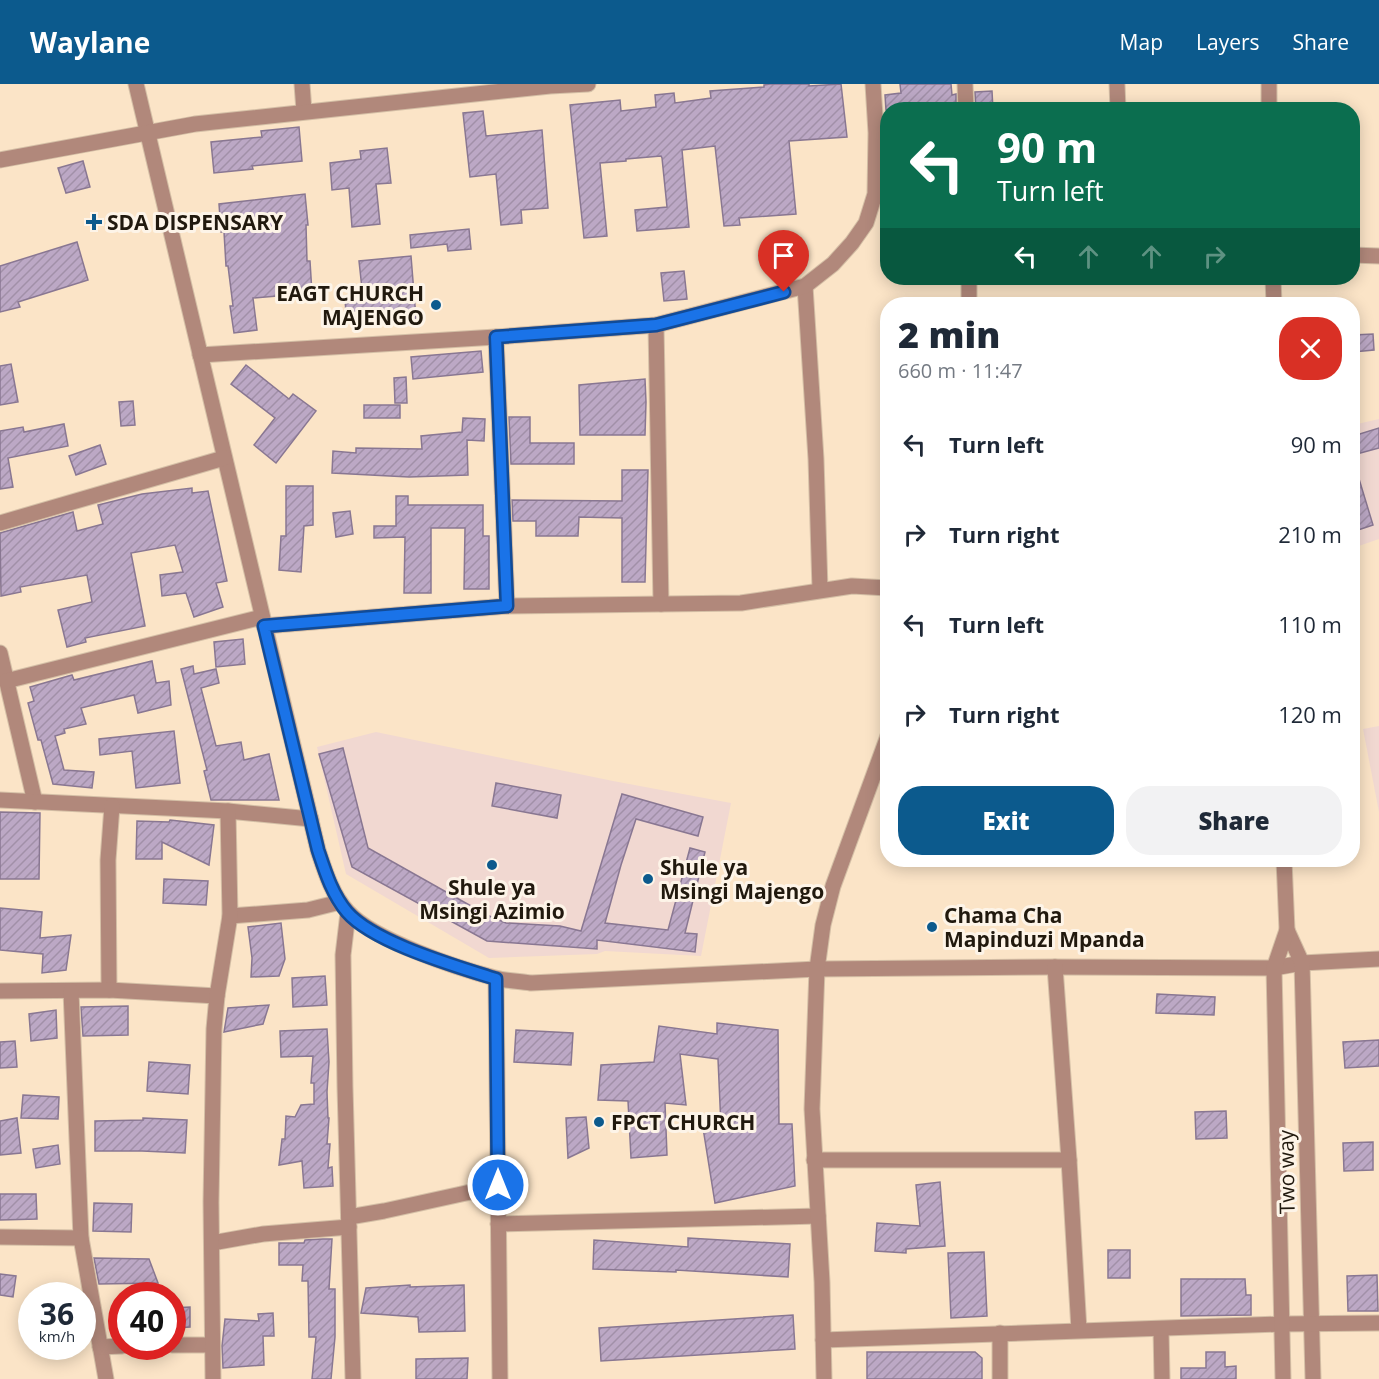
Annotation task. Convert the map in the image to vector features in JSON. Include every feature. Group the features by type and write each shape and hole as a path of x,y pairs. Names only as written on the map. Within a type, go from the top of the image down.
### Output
{"street":[{"path":"136,84 263,622 326,876 344,908 368,930 448,963 496,979 531,982 817,969 1274,968 1302,963 1379,959"},
{"path":"302,84 304,111"},
{"path":"0,160 147,131 304,111 550,85 588,84"},
{"path":"200,355 656,325 805,286 833,264 866,223 875,194 876,133 873,84"},
{"path":"965,84 966,102"},
{"path":"1117,84 1118,102"},
{"path":"1269,84 1269,102"},
{"path":"1360,255 1379,256"},
{"path":"805,286 816,459 820,589"},
{"path":"656,325 661,604"},
{"path":"496,337 507,606"},
{"path":"0,523 224,458"},
{"path":"6,681 263,622 507,606 741,603 820,589 852,586 880,588"},
{"path":"0,653 35,801"},
{"path":"824,1379 812,1109 817,969 823,925 833,886 880,758"},
{"path":"0,800 228,811 311,819"},
{"path":"109,990 108,860 112,806"},
{"path":"213,1379 214,1029 230,916 228,811"},
{"path":"1283,1379 1274,968 1287,930 1284,867"},
{"path":"230,916 344,908"},
{"path":"344,908 343,955 353,1379"},
{"path":"1287,930 1302,963"},
{"name":"Two way","path":"1302,963 1313,1379"},
{"path":"1055,967 1079,1330"},
{"path":"496,979 500,1379"},
{"path":"0,991 109,990 217,996"},
{"path":"70,992 81,1238 106,1379"},
{"path":"814,1160 1069,1160"},
{"path":"212,1243 349,1222 384,1211 498,1185"},
{"path":"498,1224 818,1216"},
{"path":"0,1237 81,1238"},
{"path":"823,1340 1079,1330 1379,1323"},
{"path":"1161,1329 1162,1379"},
{"path":"1000,1333 1000,1379"},
{"path":"186,1345 212,1345"},
{"path":"100,1347 108,1347"}],"shaded area":[{"path":"1379,419 1379,539 1360,546 1360,423"},
{"path":"1379,726 1379,812 1363,729"},
{"path":"376,732 731,803 701,956 605,951 597,954 489,958 346,874 317,747"}],"building":[{"path":"770,84 809,84 809,86 841,84 847,137 789,141 796,214 739,218 740,225 724,226 715,146 682,150 689,227 637,231 635,210 667,207 661,156 600,163 607,236 584,238 570,105 620,100 621,111 656,107 655,95 674,93 675,103 711,98 710,91 764,87"},
{"path":"900,84 951,84 952,95 956,94 956,102 885,102 885,95 901,93"},
{"path":"992,91 993,102 976,102 975,92"},
{"path":"483,111 486,136 542,130 548,208 521,210 522,223 501,225 496,174 470,177 463,113"},
{"path":"299,127 302,161 252,166 253,169 214,173 211,142 262,137 261,131"},
{"path":"387,148 391,183 376,184 380,224 352,227 349,188 332,190 330,163 361,159 360,151"},
{"path":"83,161 90,187 66,193 58,168"},
{"path":"305,194 308,225 306,225 307,261 310,261 312,293 253,298 257,330 234,333 230,306 233,306 228,266 226,266 224,232 221,232 219,204"},
{"path":"469,229 471,249 448,251 447,244 411,248 410,235"},
{"path":"77,242 88,280 18,302 20,307 0,312 0,266"},
{"path":"411,256 416,318 381,322 379,309 346,312 345,300 363,298 359,261"},
{"path":"684,271 687,299 664,301 661,273"},
{"path":"1373,334 1374,350 1360,351 1360,335"},
{"path":"481,351 483,372 413,379 411,357"},
{"path":"11,364 18,402 0,405 0,366"},
{"path":"246,365 289,399 293,394 316,411 276,463 254,445 275,418 231,384"},
{"path":"406,377 407,403 395,403 394,378"},
{"path":"645,379 645,435 580,435 579,385"},
{"path":"133,401 135,425 121,426 119,402"},
{"path":"364,405 400,405 400,418 364,418"},
{"path":"509,417 530,417 530,443 574,443 574,464 511,464"},
{"path":"463,418 485,419 484,441 467,440 468,475 409,477 332,473 333,451 356,453 356,448 422,449 421,436 462,432"},
{"path":"64,424 68,446 8,458 13,487 0,489 0,431 23,427 24,432"},
{"path":"1379,428 1379,448 1360,453 1360,434"},
{"path":"100,445 106,464 76,475 69,456"},
{"path":"622,470 648,470 645,582 622,582 622,518 579,517 578,536 536,536 536,521 513,521 512,500 622,501"},
{"path":"1360,482 1373,525 1360,529"},
{"path":"286,486 313,486 313,525 304,526 301,572 279,570 281,536 286,536"},
{"path":"192,488 192,493 208,491 227,581 216,583 223,607 194,617 186,593 162,596 160,575 183,572 175,545 131,553 145,626 85,638 86,642 67,647 58,610 92,602 87,575 20,587 21,592 1,596 0,533 73,512 77,531 103,524 98,505 142,494"},
{"path":"396,496 408,496 408,505 483,505 483,536 489,536 489,589 464,589 465,528 431,528 431,593 404,593 405,537 374,538 374,526 396,526"},
{"path":"350,511 353,534 336,537 333,513"},
{"path":"243,639 245,664 216,667 214,642"},
{"path":"152,661 156,683 169,681 171,705 138,713 134,695 81,708 86,724 64,729 65,733 55,736 64,770 94,772 92,788 53,784 28,703 34,701 30,687 72,675 74,680"},
{"path":"193,666 194,674 216,669 219,683 201,688 216,746 241,742 244,760 269,754 279,800 211,800 204,771 207,770 181,669"},
{"path":"174,731 180,783 136,788 132,751 100,755 99,739"},
{"path":"343,748 368,848 487,915 506,923 560,926 581,931 622,794 703,817 698,836 636,819 605,923 668,930 690,848 705,852 685,933 697,934 695,952 597,940 597,949 487,941 352,867 319,754"},
{"path":"496,783 561,795 557,818 492,806"},
{"path":"0,812 40,813 39,879 0,879"},
{"path":"170,820 214,825 209,865 162,842 162,859 136,859 137,821 169,822"},
{"path":"164,879 208,881 206,905 163,903"},
{"path":"0,908 42,912 40,938 71,935 66,970 42,973 43,954 0,950"},
{"path":"281,923 285,959 279,976 251,977 252,958 248,927"},
{"path":"325,976 327,1005 293,1007 292,978"},
{"path":"1157,994 1215,997 1214,1015 1156,1013"},
{"path":"269,1005 263,1024 224,1032 228,1008"},
{"path":"128,1006 128,1035 83,1036 81,1007"},
{"path":"56,1010 57,1038 31,1041 29,1014"},
{"path":"717,1023 778,1030 779,1124 792,1124 795,1186 715,1203 703,1128 721,1127 718,1059 680,1054 686,1105 665,1103 667,1155 631,1158 628,1101 598,1100 601,1065 654,1062 659,1026 717,1034"},
{"path":"327,1029 329,1118 327,1144 330,1144 328,1168 332,1167 333,1186 304,1188 302,1161 279,1165 282,1139 285,1139 286,1116 295,1117 301,1105 314,1104 314,1083 311,1083 313,1056 281,1057 280,1031"},
{"path":"516,1030 573,1033 571,1065 514,1062"},
{"path":"1379,1040 1379,1066 1345,1068 1343,1042"},
{"path":"15,1041 17,1067 0,1068 0,1042"},
{"path":"149,1062 190,1065 188,1094 147,1091"},
{"path":"23,1095 59,1097 58,1119 21,1118"},
{"path":"1226,1111 1227,1138 1196,1139 1195,1112"},
{"path":"586,1117 589,1148 568,1158 566,1118"},
{"path":"17,1118 21,1153 0,1155 0,1121"},
{"path":"143,1118 187,1120 185,1153 95,1151 95,1121 143,1120"},
{"path":"1373,1142 1373,1170 1344,1171 1343,1143"},
{"path":"58,1145 60,1164 36,1168 33,1149"},
{"path":"940,1182 945,1246 906,1249 906,1253 875,1251 877,1223 920,1226 916,1185"},
{"path":"0,1194 36,1194 37,1219 0,1220"},
{"path":"94,1203 132,1204 131,1232 93,1231"},
{"path":"688,1238 790,1244 788,1277 676,1270 676,1272 593,1269 594,1240 688,1247"},
{"path":"332,1239 329,1289 335,1289 335,1337 331,1379 312,1379 316,1337 309,1337 308,1281 302,1281 303,1265 279,1265 279,1243 304,1243 305,1240"},
{"path":"1108,1250 1130,1250 1130,1278 1108,1278"},
{"path":"984,1252 987,1316 951,1318 948,1253"},
{"path":"94,1258 149,1259 158,1282 108,1282 108,1284 99,1284"},
{"path":"0,1274 16,1276 13,1297 0,1295"},
{"path":"1377,1275 1378,1311 1348,1311 1347,1276"},
{"path":"1181,1279 1245,1279 1246,1295 1251,1295 1251,1315 1181,1316"},
{"path":"410,1285 410,1287 464,1285 465,1331 419,1332 418,1317 361,1313 366,1288"},
{"path":"186,1307 190,1307 190,1327 186,1327"},
{"path":"273,1313 274,1336 263,1336 264,1365 223,1368 222,1346 225,1319 259,1321 258,1314"},
{"path":"793,1315 795,1349 601,1361 599,1328"},
{"path":"867,1352 975,1352 982,1358 982,1379 867,1379"},
{"path":"1206,1352 1225,1352 1225,1367 1236,1366 1236,1379 1181,1379 1181,1368 1206,1368"},
{"path":"468,1358 467,1379 416,1379 416,1359"}],"place":[{"name":"SDA DISPENSARY","path":"94,222"},
{"name":"EAGT CHURCH MAJENGO","path":"436,305"},
{"name":"Shule ya Msingi Azimio","path":"492,865"},
{"name":"Shule ya Msingi Majengo","path":"648,879"},
{"name":"Chama Cha Mapinduzi Mpanda","path":"932,927"},
{"name":"FPCT CHURCH","path":"599,1122"}],"route":[{"path":"498,1185 496,979 448,963 368,930 348,913 340,902 326,876 318,850 264,626 507,606 496,337 656,325 784,292"}]}
